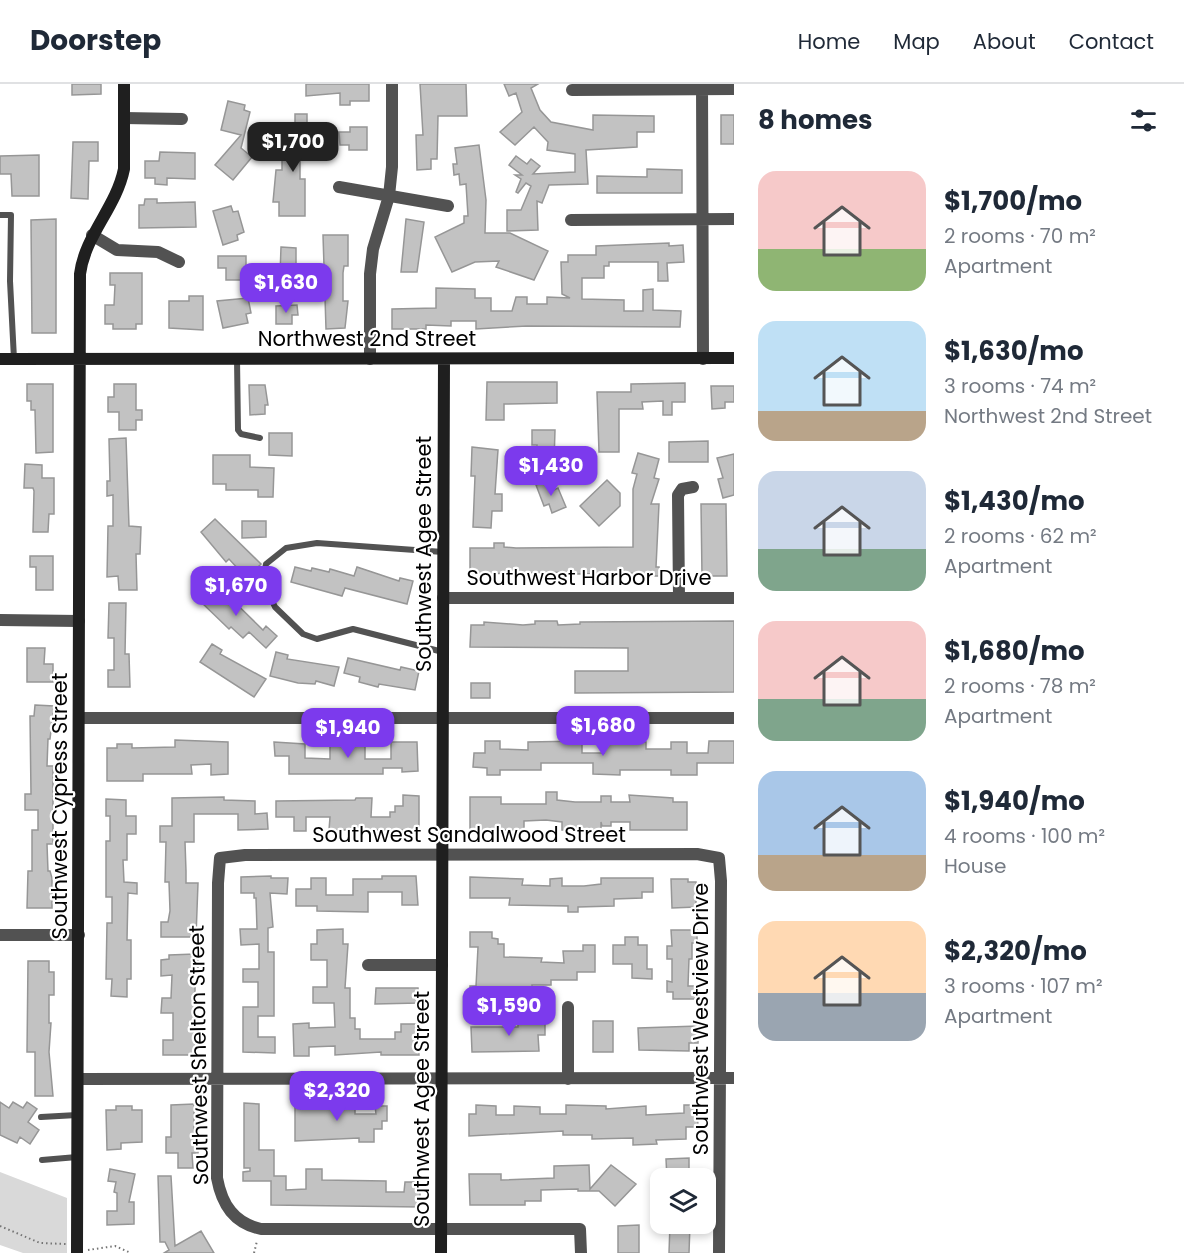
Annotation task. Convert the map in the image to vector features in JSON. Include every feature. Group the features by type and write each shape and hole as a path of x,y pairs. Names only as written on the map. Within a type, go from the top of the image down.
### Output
{"main road":[{"name":"Southwest Cypress Street","path":"77,1251 80,274 84,251 121,183 124,84"},
{"name":"Northwest 2nd Street","path":"0,359 734,358"},
{"name":"Southwest Agee Street","path":"441,1253 444,359"}],"street":[{"path":"370,359 372,258 389,196 392,167 392,84"},
{"path":"572,90 702,87 734,89"},
{"path":"702,87 703,359"},
{"path":"124,118 182,119"},
{"path":"339,187 448,206"},
{"path":"571,220 734,219"},
{"path":"92,235 117,250 158,252 179,262"},
{"path":"679,598 678,495 682,489 693,487"},
{"name":"Southwest Harbor Drive","path":"443,598 734,598"},
{"path":"0,620 79,621"},
{"path":"80,718 734,718"},
{"name":"Southwest Sandalwood Street","path":"220,858 697,854 719,858"},
{"name":"Southwest Shelton Street","path":"220,858 217,1178 225,1205 246,1226 261,1229 441,1231 580,1229 580,1253"},
{"name":"Southwest Westview Drive","path":"719,858 721,881 719,1253"},
{"path":"0,935 79,935"},
{"name":"Southwest Agee Street","path":"368,965 442,965"},
{"path":"568,1007 568,1079"},
{"path":"78,1079 734,1078"}],"lane":[{"path":"0,215 11,215 10,281 14,359"},
{"path":"237,359 238,429 241,434 260,438"},
{"path":"443,552 317,543 286,548 266,564 263,582 275,607 303,634 317,639 353,628 443,652"},
{"path":"40,1117 78,1115"},
{"path":"42,1160 77,1157"}],"path":[{"path":"0,1227 40,1243 66,1244 77,1251 115,1246 131,1253"}],"shaded area":[{"path":"0,1172 67,1198 67,1253 23,1253 0,1245"}],"building":[{"path":"72,84 101,84 101,94 72,95"},
{"path":"306,84 369,84 369,101 350,101 350,105 340,105 340,93 306,96"},
{"path":"420,84 466,84 467,116 438,116 437,159 431,159 431,169 417,170 416,135 423,135"},
{"path":"504,84 538,84 531,88 540,110 551,122 593,130 593,115 654,116 654,132 637,132 637,147 586,150 588,184 549,185 542,203 537,201 538,230 507,231 507,210 521,210 531,186 526,183 518,193 516,192 521,179 515,175 522,175 509,165 516,156 527,164 531,159 540,166 533,174 575,172 575,154 547,150 548,142 534,127 515,145 500,132 522,112 516,93 509,96"},
{"path":"228,101 245,105 244,110 250,112 241,148 252,157 233,180 215,165 241,135 221,130"},
{"path":"295,114 307,114 307,139 310,139 310,160 300,160 300,179 305,179 305,216 279,216 279,202 273,202 276,170 282,170 282,148 295,148"},
{"path":"721,115 734,115 734,144 721,144"},
{"path":"350,127 367,127 367,150 349,150 349,145 340,145 339,132 350,132"},
{"path":"73,142 98,142 98,161 89,161 88,199 71,198"},
{"path":"479,145 486,200 485,233 510,233 548,251 534,280 496,267 499,261 475,262 452,272 435,237 464,223 464,216 468,216 466,184 460,185 459,174 454,175 453,164 457,164 455,148"},
{"path":"160,152 195,153 195,179 167,178 167,185 155,184 155,178 145,178 145,161 159,161"},
{"path":"39,155 39,196 12,196 11,174 0,174 0,156"},
{"path":"647,169 682,170 682,193 597,193 597,176 647,177"},
{"path":"145,199 157,199 157,203 195,202 196,227 139,228 139,205 144,205"},
{"path":"231,206 233,212 238,211 244,232 237,235 238,240 223,245 213,211"},
{"path":"56,219 56,333 32,333 31,220"},
{"path":"406,219 424,222 417,272 401,272"},
{"path":"323,235 348,235 348,266 344,266 343,273 343,301 348,301 345,328 326,329"},
{"path":"669,243 669,246 683,245 684,262 667,263 668,281 658,281 658,262 609,262 609,266 604,266 604,278 582,278 582,299 624,300 624,311 643,311 643,290 653,289 653,310 681,311 680,327 527,326 476,329 476,321 451,321 451,326 426,325 426,329 392,329 392,309 436,308 436,288 475,289 475,298 491,298 491,311 512,311 516,297 527,297 527,304 547,304 547,297 570,298 562,294 561,262 568,262 568,255 596,255 596,246"},
{"path":"281,247 296,248 296,276 280,275"},
{"path":"218,256 246,256 246,280 226,280 226,268 218,268"},
{"path":"110,273 142,273 142,324 136,324 136,329 113,329 113,324 105,324 105,305 114,305 115,285 110,285"},
{"path":"189,296 203,296 203,330 169,328 169,301 189,301"},
{"path":"248,298 251,313 246,314 248,323 223,328 217,301"},
{"path":"297,305 298,315 292,315 292,324 276,324 276,306"},
{"path":"487,382 557,382 557,403 504,404 504,420 486,420"},
{"path":"685,383 685,402 672,402 672,415 663,415 663,401 642,402 643,409 619,409 619,452 599,452 597,392 631,392 631,384"},
{"path":"27,384 53,384 53,452 36,453 35,410 31,410 31,401 27,401"},
{"path":"114,384 136,384 136,410 142,410 142,420 136,420 136,430 119,430 119,412 108,412 108,397 114,397"},
{"path":"249,385 265,385 268,405 265,405 265,414 250,415"},
{"path":"711,386 734,386 734,402 725,402 725,408 712,409"},
{"path":"532,430 555,430 554,463 537,463 537,445 532,445"},
{"path":"269,433 292,433 292,456 269,455"},
{"path":"126,438 129,526 141,527 140,554 136,554 137,590 119,590 118,576 107,577 108,526 113,526 113,495 107,496 107,481 110,481 109,439"},
{"path":"708,441 708,462 669,462 669,442"},
{"path":"472,447 498,450 495,494 502,494 502,511 492,511 491,528 473,527 475,476 471,476"},
{"path":"638,453 659,459 654,478 659,479 651,504 659,504 656,567 659,567 659,576 632,576 632,573 576,574 576,572 470,574 470,548 494,548 494,543 504,543 504,547 516,548 633,547 633,489 637,474 632,473"},
{"path":"734,454 734,495 723,498 718,479 723,478 717,458"},
{"path":"213,455 250,455 250,467 274,468 273,497 258,497 258,490 226,490 226,484 213,484"},
{"path":"25,464 42,465 42,478 54,478 54,514 49,514 48,532 33,532 34,491 33,488 24,488"},
{"path":"607,480 620,493 620,506 599,526 580,506"},
{"path":"548,481 552,491 558,488 566,507 552,513 549,504 544,506 536,485"},
{"path":"701,504 726,504 727,576 702,576"},
{"path":"215,519 261,564 252,573 246,567 241,572 229,559 226,562 201,532"},
{"path":"242,521 266,521 266,537 242,538"},
{"path":"30,556 53,556 53,590 36,590 36,567 30,567"},
{"path":"295,567 311,571 312,568 329,572 330,569 354,576 357,567 399,581 400,578 413,581 407,604 345,588 342,596 291,582"},
{"path":"217,585 263,630 266,626 277,636 266,648 249,632 243,638 231,627 229,629 201,602"},
{"path":"109,603 126,603 125,654 129,654 130,687 108,687 108,670 114,670 114,638 108,638"},
{"path":"535,621 557,621 558,625 580,624 580,622 734,621 734,692 575,693 575,671 628,671 628,648 470,647 471,625 484,625 484,622 523,625 535,624"},
{"path":"212,644 222,650 220,654 266,679 254,697 200,662"},
{"path":"27,648 45,648 44,664 53,664 53,682 27,682"},
{"path":"276,652 288,655 287,659 339,667 334,686 316,681 315,684 298,683 270,676"},
{"path":"348,658 400,670 401,667 419,671 415,690 379,684 378,687 359,682 360,677 344,673"},
{"path":"471,683 490,683 490,698 471,698"},
{"path":"35,705 54,706 50,739 48,739 47,766 53,766 53,844 47,844 48,871 52,878 52,908 27,908 28,871 32,871 32,830 38,830 38,810 25,810 25,794 31,794 30,716 34,716"},
{"path":"175,740 228,742 228,774 211,775 211,764 191,765 192,774 143,774 143,781 107,781 107,748 117,748 117,744 132,744 132,748 175,747"},
{"path":"485,741 500,741 500,749 528,750 528,742 582,741 582,753 604,753 605,742 646,742 646,749 671,749 671,742 687,742 687,753 708,753 709,741 734,741 734,763 697,763 697,775 671,775 671,770 620,770 620,775 593,774 593,763 541,763 541,770 500,770 500,775 487,775 487,768 473,767 474,753 485,753"},
{"path":"274,742 305,744 305,758 330,759 330,742 365,742 365,759 391,759 391,742 417,742 418,771 402,772 402,768 383,768 383,774 289,774 289,756 275,756"},
{"path":"546,792 557,792 557,800 575,802 601,802 601,796 611,796 611,802 630,802 629,795 673,798 673,802 687,802 687,830 630,830 630,822 611,822 611,826 602,826 601,822 601,830 562,830 562,822 546,820 524,821 524,830 470,830 470,797 501,797 501,804 546,804"},
{"path":"403,795 419,796 419,833 402,833 402,830 329,830 330,817 306,817 306,831 294,831 294,817 276,817 276,801 372,798 371,817 390,817 390,812 395,812 395,806 403,806"},
{"path":"224,797 224,800 255,801 255,814 267,813 268,829 238,830 238,814 194,814 194,842 185,842 186,883 198,883 196,937 161,937 161,922 168,922 170,911 169,882 165,882 166,842 160,842 160,826 172,826 172,798"},
{"path":"106,799 126,800 126,816 136,816 136,834 127,834 127,860 123,860 124,882 137,883 137,894 128,893 127,940 131,940 131,979 127,979 127,997 111,996 112,979 106,979 107,923 112,923 112,897 106,897 106,841 110,841 110,816 106,816"},
{"path":"271,876 271,878 288,878 287,894 270,893 273,927 268,928 268,952 274,952 274,1016 258,1016 258,1037 275,1037 275,1053 243,1052 243,1007 258,1007 258,982 243,982 243,969 259,969 259,944 241,945 240,929 257,929 256,898 254,898 254,893 241,893 241,877"},
{"path":"382,876 416,876 418,905 402,905 402,892 368,892 368,912 317,911 317,906 296,906 296,889 311,889 311,878 326,878 326,895 353,895 353,879 382,879"},
{"path":"470,877 523,879 522,885 550,886 550,879 562,878 562,886 584,886 601,884 601,878 653,878 653,892 642,892 642,898 614,899 614,906 578,907 578,912 568,912 568,906 509,905 510,898 470,898"},
{"path":"671,879 688,879 688,882 696,882 696,907 672,908"},
{"path":"343,929 343,944 348,944 345,988 350,988 350,1018 355,1018 355,1029 360,1029 360,1039 395,1039 395,1032 401,1032 401,1024 416,1024 419,1055 381,1055 381,1052 335,1055 335,1046 309,1047 309,1056 294,1056 293,1024 309,1023 309,1028 335,1027 334,1003 313,1003 313,987 327,987 327,960 311,960 311,944 317,944 317,930"},
{"path":"671,930 697,930 697,943 692,943 692,959 689,959 688,986 695,986 695,999 673,999 673,992 667,992 667,981 672,982 672,959 667,959 667,946 672,946"},
{"path":"470,932 492,932 492,938 498,939 498,944 504,944 504,957 542,958 541,962 564,963 563,951 583,951 583,945 595,945 595,972 577,972 577,980 551,980 551,985 532,985 532,998 517,998 517,993 493,993 494,999 470,1000 470,986 476,986 478,947 470,947"},
{"path":"625,937 638,937 638,945 647,945 647,969 652,969 652,979 632,978 632,964 613,964 613,945 625,945"},
{"path":"195,954 195,959 198,959 198,975 195,975 195,1055 163,1055 163,1040 173,1040 173,1013 161,1013 162,998 171,998 172,975 161,976 161,960 169,959 169,955"},
{"path":"28,961 49,961 49,972 54,972 54,995 49,995 49,1023 51,1023 49,1052 53,1096 35,1096 35,1052 27,1052"},
{"path":"376,988 418,988 419,1003 375,1004"},
{"path":"518,1019 545,1019 545,1035 538,1035 539,1051 472,1052 471,1027 518,1027"},
{"path":"593,1021 613,1021 613,1052 593,1052"},
{"path":"698,1026 698,1043 689,1043 689,1051 639,1050 638,1028"},
{"path":"327,1100 343,1100 343,1105 355,1105 355,1114 376,1114 375,1106 387,1106 387,1121 382,1121 382,1129 374,1129 374,1142 359,1142 359,1138 295,1141 295,1105 327,1104"},
{"path":"0,1102 9,1108 13,1102 23,1108 27,1102 37,1109 28,1122 39,1130 30,1144 20,1137 17,1143 0,1135"},
{"path":"244,1103 259,1104 259,1150 274,1150 274,1176 286,1176 286,1190 306,1189 306,1169 322,1169 322,1180 386,1181 386,1192 404,1192 405,1182 420,1182 420,1207 271,1205 271,1181 243,1181 243,1172 250,1171 250,1168 244,1168"},
{"path":"194,1104 194,1137 199,1137 198,1153 192,1153 193,1168 178,1168 178,1153 166,1153 166,1137 171,1137 171,1105"},
{"path":"476,1105 496,1106 496,1115 514,1115 514,1106 540,1107 540,1114 566,1114 566,1105 606,1106 606,1109 646,1106 646,1115 684,1113 684,1105 697,1105 698,1127 686,1127 686,1139 656,1140 657,1144 633,1145 633,1138 592,1139 592,1135 563,1135 563,1131 469,1136 469,1114 476,1114"},
{"path":"116,1106 132,1106 132,1110 142,1110 142,1142 121,1143 121,1149 107,1150 106,1110 116,1110"},
{"path":"689,1158 689,1168 666,1168 666,1159"},
{"path":"589,1165 590,1189 611,1165 636,1184 615,1206 599,1191 578,1191 578,1189 541,1190 541,1201 525,1201 525,1205 470,1205 469,1174 501,1174 501,1180 554,1178 554,1166"},
{"path":"110,1169 135,1174 129,1202 134,1202 134,1224 107,1225 107,1211 117,1211 117,1193 114,1192 116,1182 108,1181"},
{"path":"158,1176 171,1176 175,1246 201,1231 214,1253 164,1253 169,1250 165,1242 160,1242"},
{"path":"639,1225 639,1253 618,1253 618,1226"},
{"path":"670,1234 690,1234 689,1253 669,1253"}]}
